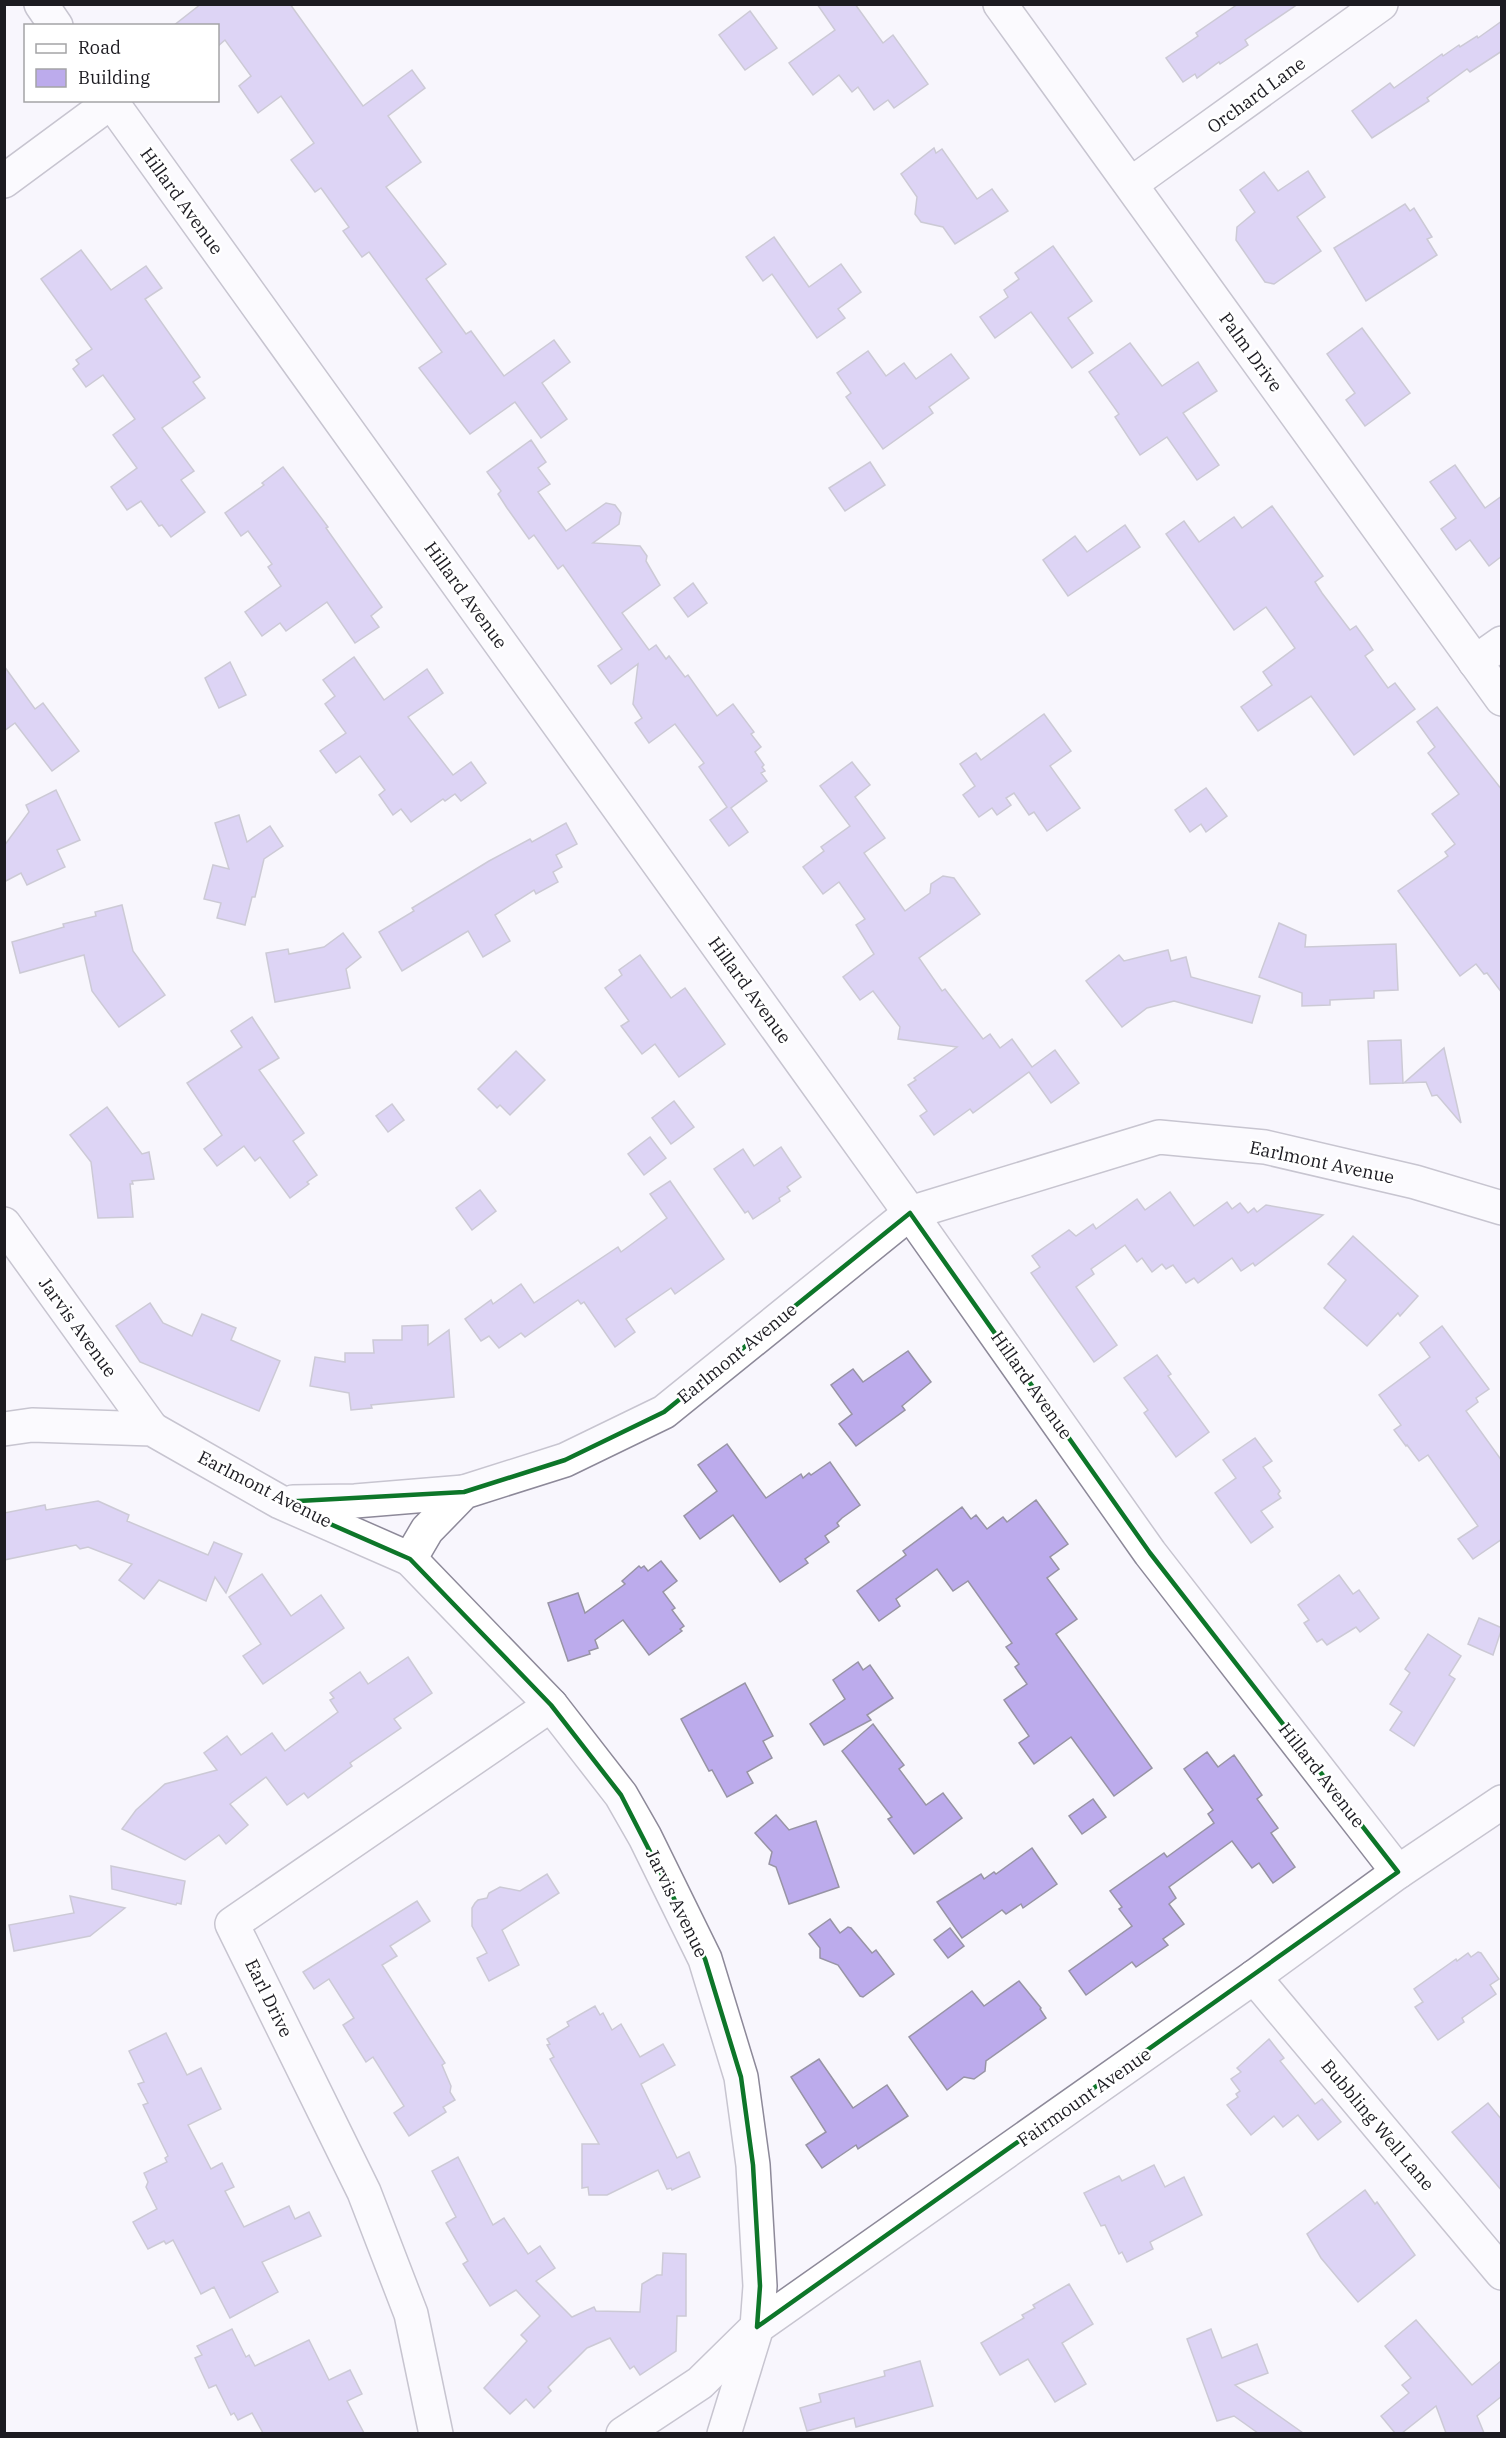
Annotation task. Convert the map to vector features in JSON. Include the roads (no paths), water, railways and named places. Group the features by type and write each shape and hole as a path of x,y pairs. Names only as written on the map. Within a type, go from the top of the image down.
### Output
{"street":[{"path":"41,4 55,24"},
{"name":"Palm Drive","path":"1000,4 1502,699"},
{"name":"Orchard Lane","path":"1131,184 1381,4"},
{"path":"4,181 109,102"},
{"name":"Hillard Avenue","path":"111,102 910,1213 1150,1553 1398,1872"},
{"path":"1475,662 1502,643"},
{"name":"Earlmont Avenue","path":"4,1429 32,1425 152,1429 280,1502 410,1559 427,1530 464,1492 565,1460 664,1412 910,1213 1159,1137 1265,1147 1415,1182 1502,1208"},
{"name":"Jarvis Avenue","path":"4,1224 152,1429"},
{"path":"280,1502 355,1501 464,1492"},
{"name":"Jarvis Avenue","path":"410,1559 551,1706 621,1796 645,1837 705,1959 741,2077 753,2176 760,2286 757,2327"},
{"name":"Earl Drive","path":"436,2433 411,2314 364,2192 232,1924 551,1706"},
{"name":"Fairmount Avenue","path":"757,2327 1254,1977 1398,1872 1502,1802"},
{"name":"Bubbling Well Lane","path":"1254,1977 1502,2273"},
{"path":"623,2433 700,2383 757,2327"},
{"path":"724,2433 757,2327"}]}
